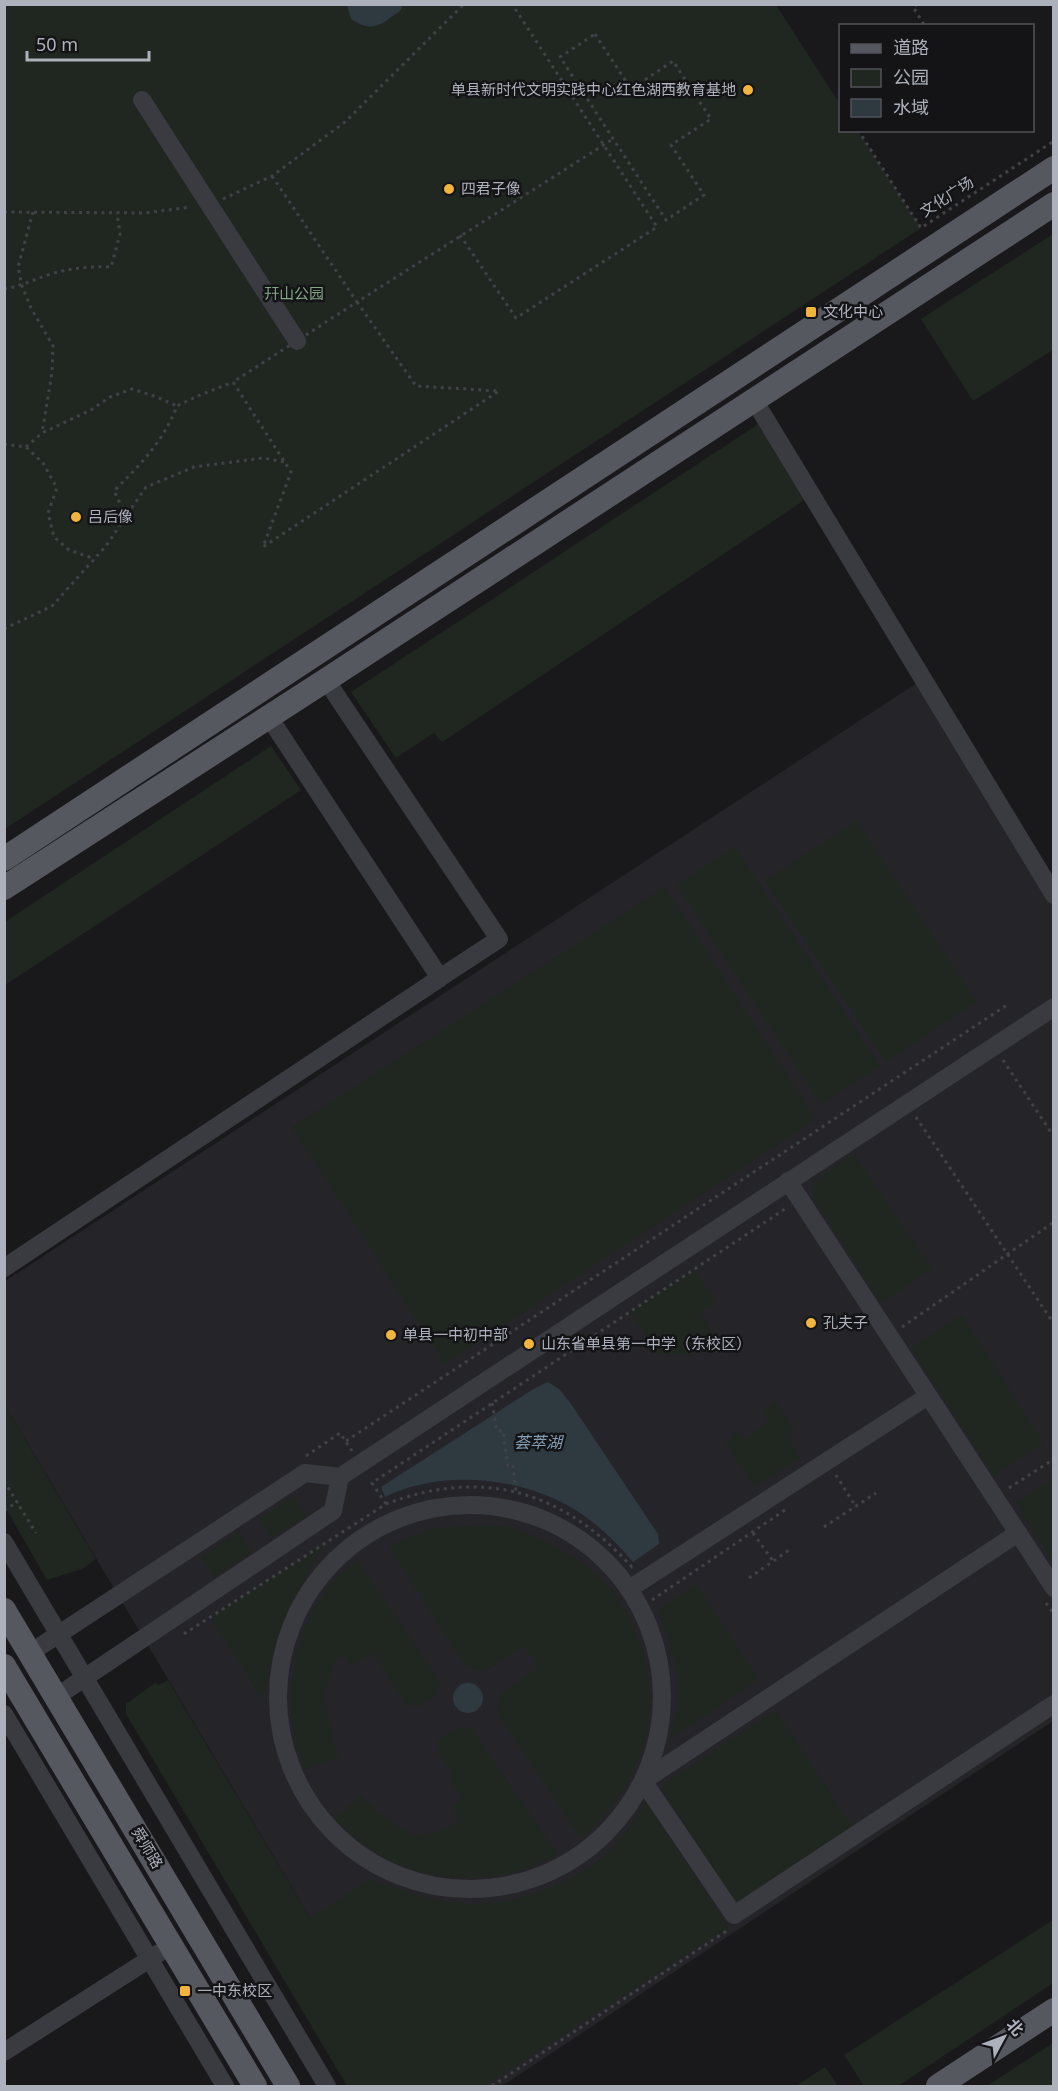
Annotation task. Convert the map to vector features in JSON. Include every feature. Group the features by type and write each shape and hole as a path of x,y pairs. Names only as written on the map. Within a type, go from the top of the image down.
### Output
{"main road":[{"path":"4,860 1053,168"},
{"path":"4,888 327,680 1053,204"},
{"name":"舜师路","path":"4,1610 288,2086"},
{"name":"舜师路","path":"6,1671 255,2086"},
{"path":"938,2086 1053,2010"}],"street":[{"path":"142,100 297,340"},
{"path":"754,400 1053,895"},
{"path":"327,680 499,939 431,984"},
{"path":"4,1268 440,978 269,717"},
{"path":"30,1653 305,1473 340,1477 1053,1007"},
{"path":"788,1181 1053,1588"},
{"path":"629,1589 928,1396"},
{"path":"56,1697 333,1511 340,1477"},
{"path":"480,1504 524,1511 564,1529 591,1548 600,1555 629,1589 648,1622 659,1659 663,1697 659,1736 648,1772 626,1811 596,1843 560,1868 519,1884 474,1890 430,1886 388,1872 350,1848 319,1817 295,1780 281,1738 276,1694 282,1649 298,1608 322,1571 355,1541 393,1519 435,1506 480,1504"},
{"path":"643,1781 1018,1533"},
{"path":"4,1542 327,2086"},
{"path":"643,1781 734,1915 1053,1704"},
{"path":"4,1714 225,2086"},
{"path":"4,2052 171,1945"}],"path":[{"path":"4,212 145,213 209,205 272,176 345,122 464,4"},
{"path":"460,235 516,318 657,226 512,4"},
{"path":"917,4 913,7 925,24"},
{"path":"595,34 631,89 673,61 711,119 671,145 704,195 666,220 613,139 560,57 595,34"},
{"name":"文化广场","path":"859,132 921,228 1053,141"},
{"path":"126,516 114,491 148,456 169,426 177,406 233,382 613,139"},
{"path":"233,382 291,472 263,547 500,391 416,386 272,176"},
{"path":"33,212 18,267 22,286 31,308 53,346 52,373 42,433"},
{"path":"4,290 22,286 54,273 92,266 111,267 120,234 117,213"},
{"path":"26,447 42,433 132,389 177,406"},
{"path":"4,444 26,447 43,463 57,488 48,513 54,537 69,550 95,559"},
{"path":"4,629 52,606 106,546 146,487 194,467 263,458 285,462"},
{"path":"346,1441 1007,1005"},
{"path":"994,1046 1053,1137"},
{"path":"907,1103 1053,1324"},
{"path":"386,1504 372,1483 789,1206"},
{"path":"898,1329 1053,1222"},
{"path":"492,1403 497,1431 503,1431 508,1467 513,1466 516,1492"},
{"path":"994,1497 1053,1459"},
{"path":"836,1475 856,1506"},
{"path":"4,1481 36,1533"},
{"path":"181,1635 386,1504 409,1495 459,1487 516,1492 548,1502 589,1528 632,1567 641,1561"},
{"path":"824,1527 876,1493"},
{"path":"4,1510 18,1502"},
{"path":"753,1533 773,1561"},
{"path":"749,1578 792,1548"}],"shaded area":[{"name":"山东省单县第一中学（东校区）","path":"923,679 1053,895 1053,1721 502,2086 410,2086 5,1405 4,1282"}],"green space":[{"name":"幵山公园","path":"5,5 776,5 839,102 839,132 859,132 921,228 5,829"},
{"path":"1053,234 1053,350 973,401 921,319"},
{"path":"763,421 809,497 442,742 434,733 396,758 351,692"},
{"path":"271,746 301,790 5,985 5,922"},
{"path":"857,820 977,1001 886,1062 765,881"},
{"path":"735,846 880,1066 821,1104 677,885"},
{"path":"665,887 816,1119 445,1364 292,1127"},
{"path":"854,1153 932,1268 881,1303 814,1199 812,1188 819,1178"},
{"path":"694,1269 716,1300 700,1312 717,1337 690,1355 659,1354 630,1312"},
{"path":"962,1315 1044,1443 994,1476 911,1348"},
{"path":"776,1401 794,1430 789,1438 800,1458 755,1487 726,1444 736,1431 745,1439 769,1421 764,1412"},
{"path":"5,1405 96,1559 82,1569 47,1580 5,1507"},
{"path":"1053,1479 1054,1561 1053,1562 1016,1503"},
{"path":"294,1496 307,1515 271,1539 258,1520"},
{"path":"483,1525 511,1528 530,1534 590,1568 614,1593 624,1609 633,1626 646,1663 650,1702 649,1721 641,1754 612,1806 581,1838 497,1713 501,1693 538,1668 524,1646 485,1671 467,1668 388,1546 431,1529"},
{"path":"239,1532 252,1552 214,1577 201,1557"},
{"path":"324,1545 303,1582 286,1620 263,1700 210,1617"},
{"path":"358,1560 442,1684 435,1696 417,1707 415,1703 408,1707 373,1653 352,1666 344,1655 333,1663 331,1679 325,1690 338,1758 305,1770 296,1743 292,1714 292,1685 296,1656 305,1628 318,1602 336,1579"},
{"path":"697,1584 759,1679 669,1740 674,1724 678,1683 670,1645 657,1610"},
{"path":"168,1680 310,1918 371,1879 418,1895 468,1904 486,1904 526,1896 566,1881 600,1859 614,1847 647,1802 729,1927 484,2086 347,2086 126,1714 126,1704 155,1683 159,1685"},
{"path":"776,1710 853,1827 737,1904 660,1787"},
{"path":"456,1728 472,1728 558,1855 528,1868 492,1876 473,1878 434,1875 381,1856 334,1819 362,1795 371,1806 400,1828 416,1836 441,1832 460,1820 452,1807 462,1799 451,1783 453,1775 438,1752 438,1740"},
{"path":"1053,1920 1053,1983 898,2086 864,2086 844,2055"},
{"path":"1053,2043 1053,2086 987,2086"},
{"path":"825,2067 838,2086 796,2086"}],"water":[{"path":"347,4 403,5 400,11 383,23 368,26 351,19"},
{"name":"荟萃湖","path":"548,1382 560,1390 571,1404 658,1534 659,1544 633,1562 599,1528 569,1506 539,1493 495,1482 450,1480 427,1483 385,1497 381,1487 535,1388"},
{"path":"468,1683 474,1684 482,1692 482,1704 474,1712 468,1713 462,1712 454,1704 453,1698 454,1692 462,1684"}],"place":[{"name":"单县新时代文明实践中心红色湖西教育基地","path":"748,90"},
{"name":"四君子像","path":"449,189"},
{"name":"文化中心","path":"811,312"},
{"name":"吕后像","path":"76,517"},
{"name":"孔夫子","path":"811,1323"},
{"name":"单县一中初中部","path":"391,1335"},
{"name":"山东省单县第一中学（东校区）","path":"529,1344"},
{"name":"一中东校区","path":"185,1991"}]}
